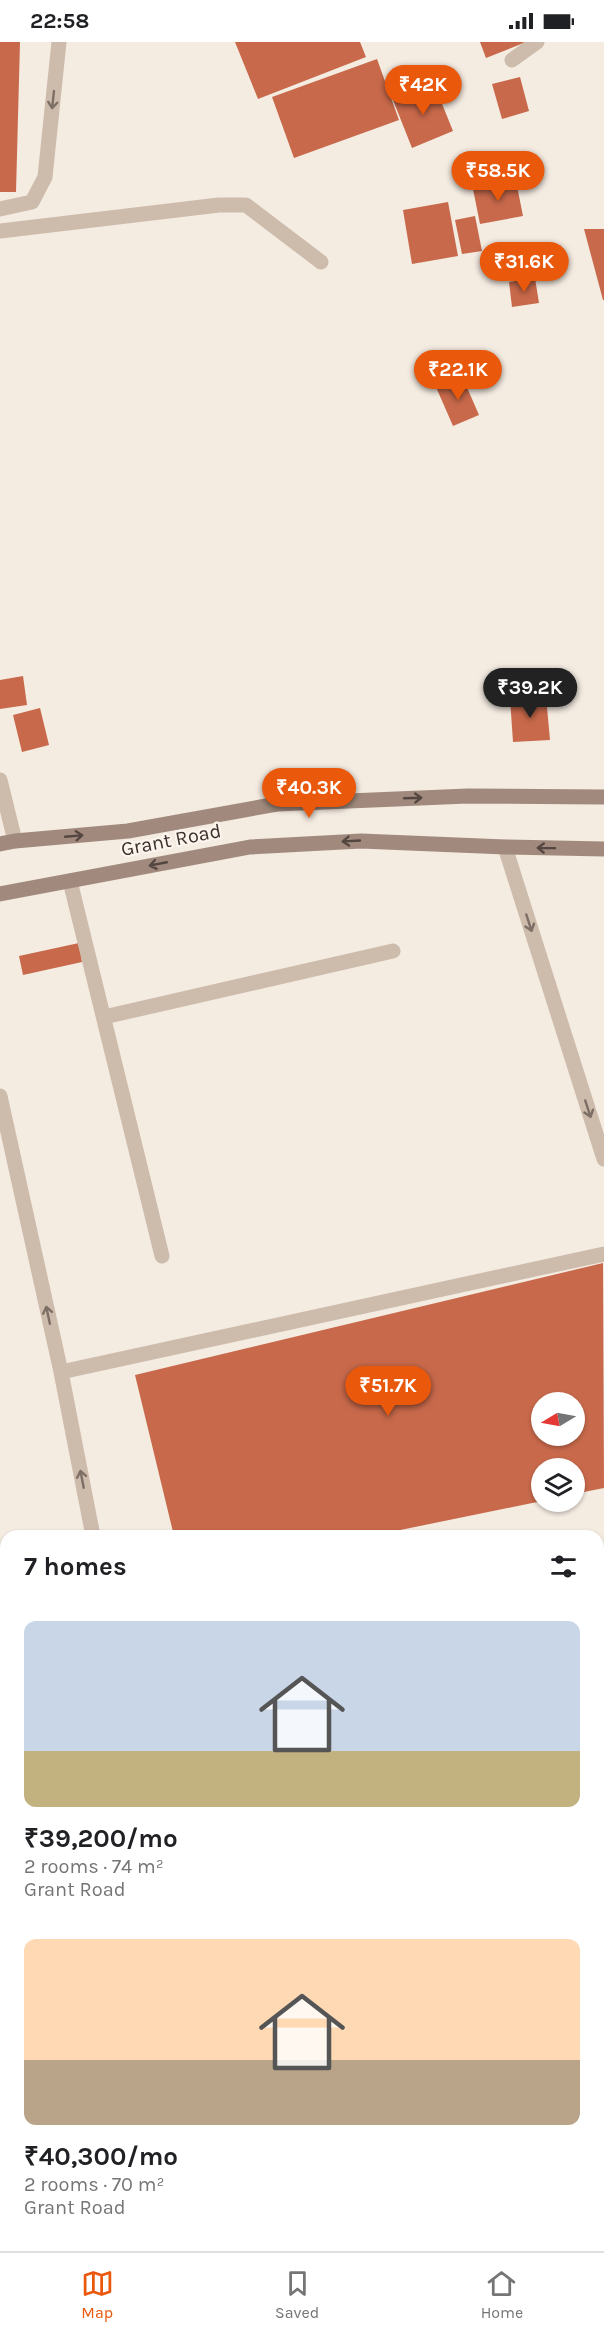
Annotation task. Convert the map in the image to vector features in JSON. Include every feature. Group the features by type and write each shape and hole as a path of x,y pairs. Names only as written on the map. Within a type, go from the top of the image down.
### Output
{"main road":[{"name":"Grant Road","path":"0,844 128,831 276,804 468,796 604,797"},
{"name":"Grant Road","path":"0,894 250,847 361,841 505,848 604,849"}],"street":[{"path":"0,209 32,202 45,177 59,42"},
{"path":"512,60 537,42"},
{"path":"0,231 219,205 246,206 321,262"},
{"path":"0,780 15,841"},
{"path":"505,848 604,1159"},
{"path":"70,881 162,1256"},
{"path":"104,1017 393,951"},
{"path":"0,1096 61,1372 92,1530"},
{"path":"61,1372 604,1254"}],"building":[{"path":"0,42 20,42 16,192 0,192"},
{"path":"235,42 360,42 366,57 258,99"},
{"path":"480,42 526,42 486,58"},
{"path":"377,59 399,120 294,158 272,97"},
{"path":"520,77 529,111 502,119 492,84"},
{"path":"434,84 453,131 412,148 393,100"},
{"path":"516,181 523,216 480,224 473,189"},
{"path":"448,202 458,256 412,264 403,210"},
{"path":"475,216 482,251 462,254 455,220"},
{"path":"584,229 604,229 604,300 603,300"},
{"path":"535,278 539,303 512,307 509,282"},
{"path":"462,376 479,415 453,426 436,387"},
{"path":"23,676 27,705 0,709 0,680"},
{"path":"546,696 550,740 513,742 510,698"},
{"path":"40,708 49,745 22,752 13,715"},
{"path":"79,943 82,962 23,975 19,956"},
{"path":"603,1263 604,1488 585,1492 585,1458 531,1458 531,1503 400,1530 173,1530 135,1375"}]}
